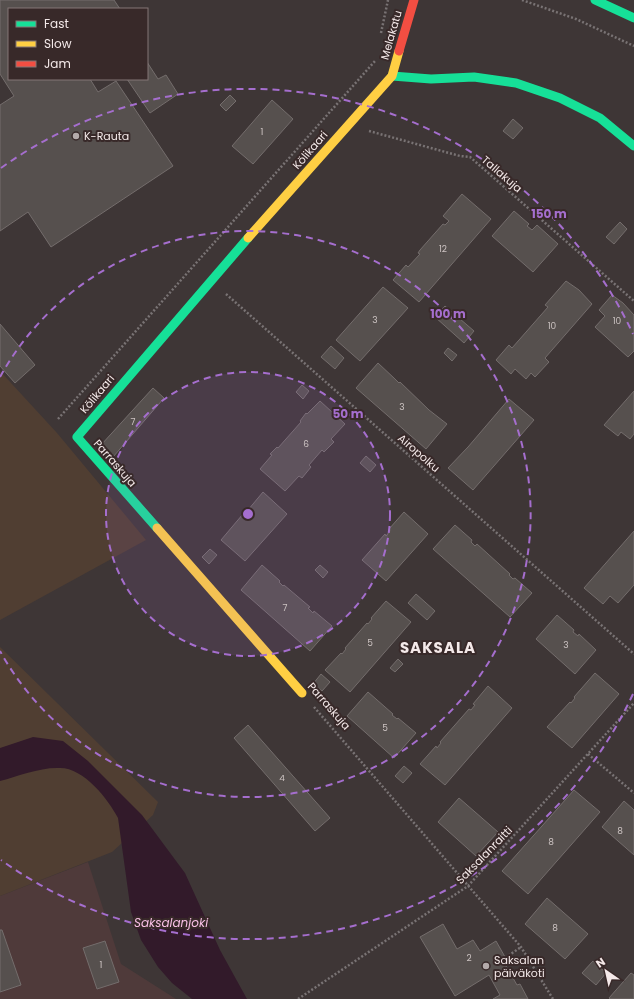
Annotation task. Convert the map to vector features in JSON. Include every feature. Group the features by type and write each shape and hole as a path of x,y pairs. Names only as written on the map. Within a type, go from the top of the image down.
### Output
{"street":[{"name":"Melakatu","path":"392,76 414,0"},
{"path":"595,0 634,18"},
{"name":"Kölikaari","path":"77,437 207,284 392,76"},
{"path":"392,76 431,79 474,77 516,83 560,98 600,118 634,146"},
{"name":"Parraskuja","path":"77,437 302,693"}],"path":[{"path":"381,37 388,0"},
{"path":"522,0 576,19 634,46"},
{"path":"58,419 376,59"},
{"name":"Tallakuja","path":"335,105 352,120 370,132 460,156 470,157 634,301"},
{"name":"Airopolku","path":"190,269 207,284 223,291 634,654"},
{"name":"Parraskuja","path":"302,693 521,947 553,999"},
{"name":"Saksalanraitti","path":"298,999 468,886 634,703"},
{"path":"588,754 634,793"},
{"path":"505,958 521,947"}],"shaded area":[{"path":"0,371 57,433 146,540 0,620"},
{"path":"0,647 158,802 153,815 112,852 0,896"},
{"path":"88,862 121,964 176,999 0,999 0,896"}],"water":[{"name":"Saksalanjoki","path":"33,737 63,741 88,761 142,815 185,873 220,950 247,999 192,999 172,983 158,967 141,940 131,912 118,818 102,794 94,786 78,773 69,769 60,768 37,770 0,781 0,748"}],"building":[{"name":"K-Rauta","path":"0,0 114,0 119,8 8,8 8,80 91,80 98,92 116,81 173,166 51,247 28,212 0,231 0,105 14,96 0,74"},
{"path":"148,64 158,79 166,75 178,94 150,113 128,80 148,80"},
{"path":"230,95 236,101 226,111 220,105"},
{"path":"272,100 293,119 253,164 232,146"},
{"path":"513,119 523,128 513,139 503,131"},
{"path":"462,194 491,219 419,302 393,280 406,265 408,267 420,254 418,253 420,250 443,224 445,225 449,221 443,216"},
{"path":"514,211 529,224 527,226 532,230 537,225 558,244 533,272 492,236"},
{"path":"620,222 627,229 614,244 606,237"},
{"path":"566,281 579,290 592,304 545,358 549,362 535,377 531,373 526,379 515,369 511,374 496,360 509,345 512,348 548,307 545,305"},
{"path":"383,287 408,308 360,361 336,340"},
{"path":"612,295 623,303 634,315 634,351 628,357 595,327 605,316 599,310"},
{"path":"445,306 474,331 464,343 435,317"},
{"path":"0,324 35,365 15,383 0,366"},
{"path":"331,346 344,358 335,369 321,357"},
{"path":"448,348 457,355 452,361 444,353"},
{"path":"378,363 429,410 447,424 426,449 356,388"},
{"path":"302,385 309,391 303,399 296,392"},
{"path":"153,388 164,398 113,457 101,445"},
{"path":"634,391 634,434 630,439 621,432 618,436 604,425"},
{"path":"509,399 534,420 473,490 448,468"},
{"path":"320,401 345,424 331,439 334,442 324,452 322,450 309,465 311,467 302,478 299,476 285,491 260,469 272,455 270,454 277,447 278,448 301,422 300,421 306,413 307,414"},
{"path":"366,456 376,465 370,472 360,463"},
{"path":"263,492 287,514 245,561 221,540 243,514 245,516"},
{"path":"404,512 428,534 386,581 362,560 385,534 386,536 390,531 389,529"},
{"path":"455,525 472,540 471,542 475,546 477,544 510,574 509,575 513,579 515,578 532,593 510,617 433,549"},
{"path":"634,531 634,585 618,603 610,596 603,604 584,588"},
{"path":"210,549 217,555 209,564 202,557"},
{"path":"262,565 280,581 279,582 283,586 284,585 310,607 308,608 313,613 314,611 332,626 310,651 241,590"},
{"path":"320,565 328,572 323,578 315,570"},
{"path":"416,594 435,611 427,620 408,603"},
{"path":"386,601 411,622 350,692 325,670 341,653 342,654 346,649 345,648 367,623 368,624 372,619 371,618"},
{"path":"557,615 574,630 573,632 578,636 579,634 596,650 575,674 536,639"},
{"path":"398,659 403,664 395,672 390,668"},
{"path":"595,673 619,694 572,748 547,727 570,702 571,703 575,698 574,697"},
{"path":"321,674 330,682 322,691 313,684"},
{"path":"488,686 512,708 445,785 420,764 436,746 437,748 441,743 440,742 469,709 471,710 475,705 473,704"},
{"path":"368,692 393,714 392,715 416,733 394,758 347,716"},
{"path":"248,725 330,818 315,831 234,738"},
{"path":"404,766 412,773 403,783 395,776"},
{"path":"574,790 600,812 528,894 502,871"},
{"path":"459,798 498,832 476,856 438,822"},
{"path":"624,801 634,810 634,855 602,827"},
{"path":"547,898 588,934 565,959 525,924"},
{"path":"443,924 457,949 473,940 480,951 496,941 509,964 506,966 517,985 520,984 528,999 493,999 500,995 489,975 455,996 420,937"},
{"path":"0,930 2,930 21,985 0,992"},
{"path":"105,941 119,982 97,989 83,948"},
{"path":"593,961 606,973 596,985 582,973"},
{"path":"631,973 634,975 634,999 610,999 609,998"}],"traffic: fast":[{"path":"595,0 634,18"},
{"path":"392,76 431,79 474,77 516,83 560,98 600,118 634,146"},
{"path":"157,528 77,437 248,238"}],"traffic: slow":[{"path":"248,238 392,76 399,51"},
{"path":"157,528 302,693"}],"traffic: jam":[{"path":"399,51 414,0"}],"place":[{"name":"K-Rauta","path":"76,136"},
{"name":"Saksalan päiväkoti","path":"486,966"}],"district":[{"name":"SAKSALA","path":"438,648"}]}
